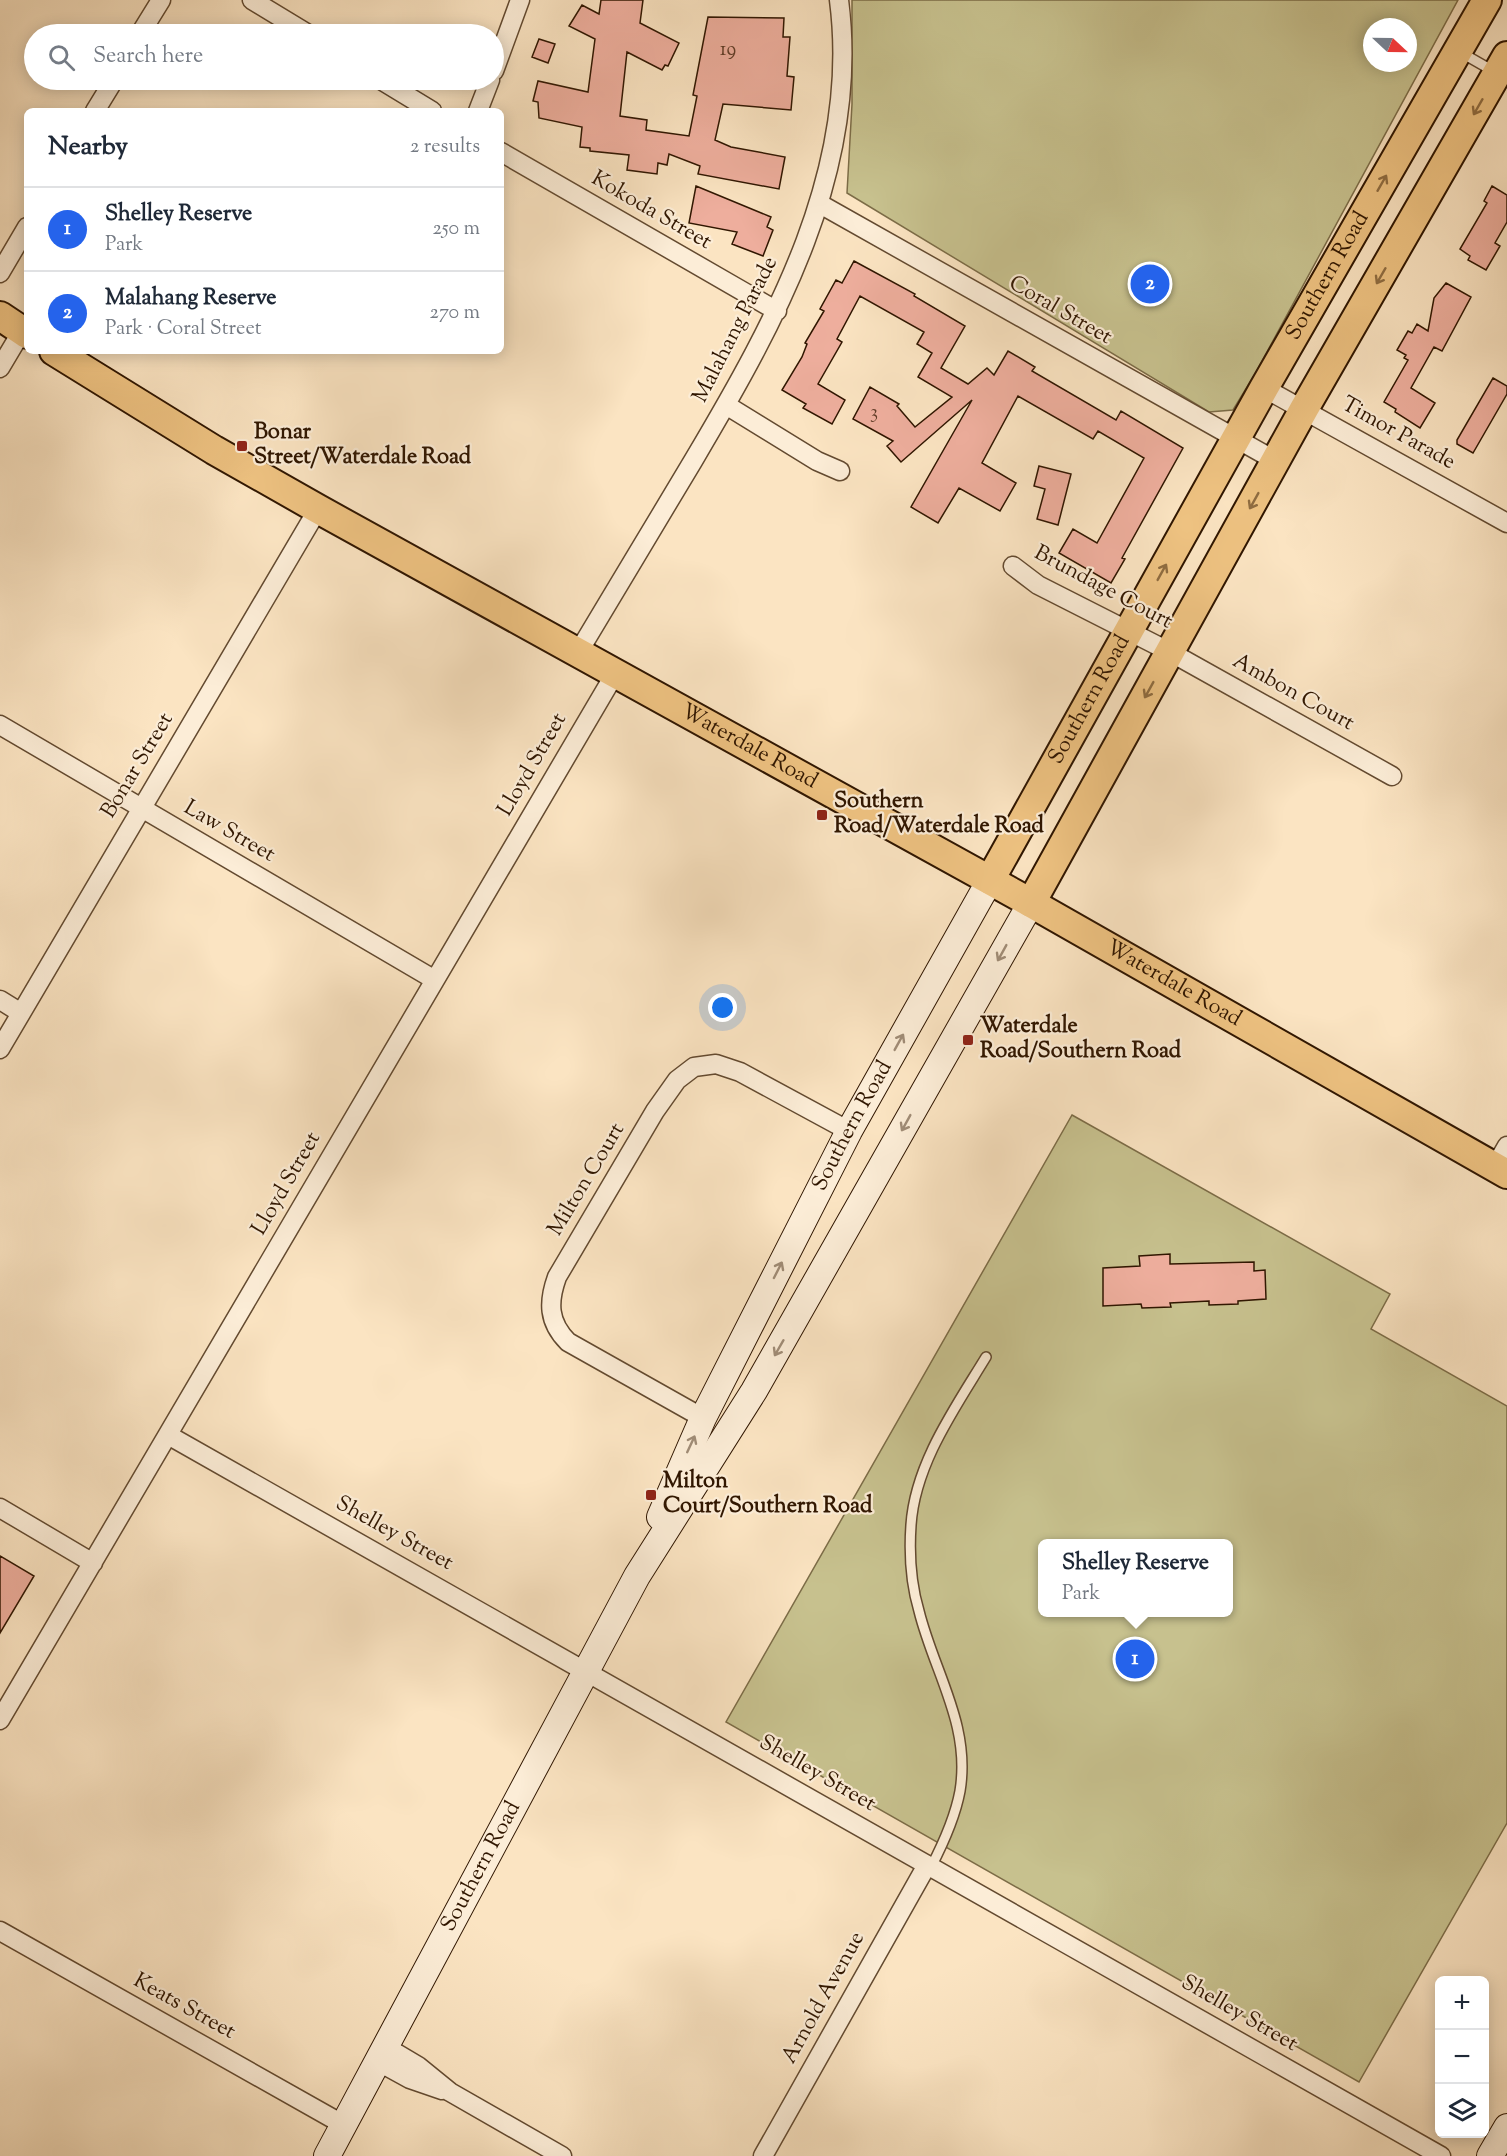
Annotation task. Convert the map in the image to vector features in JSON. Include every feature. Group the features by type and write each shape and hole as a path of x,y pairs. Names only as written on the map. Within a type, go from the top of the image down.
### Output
{"main road":[{"name":"Southern Road","path":"637,1576 703,1418 849,1131 1264,388 1487,0"},
{"name":"Southern Road","path":"327,2156 637,1576 754,1390 1031,903 1304,409 1502,65"},
{"name":"Waterdale Road","path":"59,354 214,450 318,509 1503,1162"},
{"path":"1490,2156 1507,2127"}],"street":[{"path":"146,24 161,0"},
{"path":"252,0 292,24"},
{"path":"504,44 520,0"},
{"name":"Malahang Parade","path":"579,651 726,405 777,311 802,255 820,204 842,104 842,19 839,0"},
{"path":"97,108 108,90"},
{"path":"397,90 427,108"},
{"path":"479,108 486,90"},
{"name":"Kokoda Street","path":"504,154 777,311"},
{"name":"Coral Street","path":"820,204 1276,461"},
{"path":"0,273 24,232"},
{"path":"0,368 16,327"},
{"name":"Timor Parade","path":"1264,388 1507,523"},
{"path":"726,405 817,461 840,471"},
{"name":"Bonar Street","path":"0,1049 318,509"},
{"name":"Brundage Court","path":"1013,566 1038,585 1170,652"},
{"name":"Ambon Court","path":"1170,652 1392,776"},
{"name":"Lloyd Street","path":"0,1720 616,672"},
{"name":"Law Street","path":"0,725 435,980"},
{"path":"0,1000 21,1013"},
{"name":"Milton Court","path":"703,1418 568,1342 553,1322 551,1311 550,1300 557,1277 655,1111 677,1080 694,1067 716,1064 733,1069 849,1131"},
{"name":"Shelley Street","path":"168,1435 1441,2156"},
{"path":"0,1508 93,1563"},
{"name":"Arnold Avenue","path":"763,2156 929,1866"},
{"name":"Keats Street","path":"0,1931 344,2125"},
{"path":"382,2054 418,2066 450,2092 562,2156"}],"lane":[{"path":"1458,51 1502,65"},
{"path":"929,1866 956,1808 962,1776 961,1747 950,1696 919,1613 912,1575 911,1526 914,1500 926,1466 986,1357"}],"shaded area":[{"path":"852,0 1458,0 1255,374 1233,410 1209,412 847,193 852,104"},
{"path":"1072,1115 1390,1294 1371,1329 1507,1406 1507,1823 1359,2082 726,1722"}],"building":[{"path":"601,0 643,0 640,23 679,43 668,66 665,65 662,70 627,52 620,116 647,120 646,130 689,136 697,96 693,95 708,17 784,18 783,37 790,37 787,76 794,77 791,110 723,104 715,140 731,147 785,157 779,189 698,174 700,166 669,154 667,165 658,163 657,174 627,170 629,155 590,151 590,148 580,147 582,127 539,118 538,102 533,101 538,81 588,92 595,39 569,26 582,5 599,14"},
{"path":"539,39 555,44 548,63 532,57"},
{"path":"696,186 771,217 767,227 773,230 763,256 732,244 737,232 689,223"},
{"path":"1492,186 1507,195 1507,222 1495,243 1500,246 1486,270 1468,260 1470,256 1460,249 1487,203 1484,201"},
{"path":"854,261 915,294 914,296 965,326 941,368 968,384 987,368 994,375 1008,351 1035,367 1032,371 1116,420 1121,411 1183,448 1122,558 1125,559 1111,583 1059,553 1073,529 1097,543 1144,458 1098,431 1093,439 1018,396 982,463 1016,483 1000,511 959,488 938,523 911,507 972,400 901,462 887,446 893,441 853,419 870,387 899,404 897,406 915,427 952,397 918,377 932,353 917,344 924,332 860,296 837,339 842,342 818,384 845,400 832,424 803,408 806,404 782,390 802,357 807,344 805,343 824,311 820,309 836,280 842,283"},
{"path":"1446,283 1471,297 1442,351 1434,347 1411,388 1435,403 1420,428 1384,402 1408,360 1404,358 1406,355 1397,350 1408,331 1412,333 1417,324 1428,331 1434,298"},
{"path":"1493,378 1507,386 1507,394 1473,453 1457,444 1457,440"},
{"path":"1039,466 1071,474 1058,525 1037,519 1045,489 1034,486"},
{"path":"1170,1254 1170,1264 1254,1262 1254,1271 1265,1270 1266,1299 1238,1301 1238,1304 1209,1305 1209,1301 1170,1303 1171,1307 1142,1308 1141,1304 1103,1306 1103,1268 1140,1266 1139,1256"},
{"path":"0,1556 34,1576 0,1633"}],"place":[{"name":"Malahang Reserve","path":"1150,284"},
{"name":"Bonar Street/Waterdale Road","path":"242,446"},
{"name":"Southern Road/Waterdale Road","path":"822,815"},
{"name":"Waterdale Road/Southern Road","path":"968,1040"},
{"name":"Milton Court/Southern Road","path":"651,1495"},
{"name":"Shelley Reserve","path":"1135,1659"}]}
